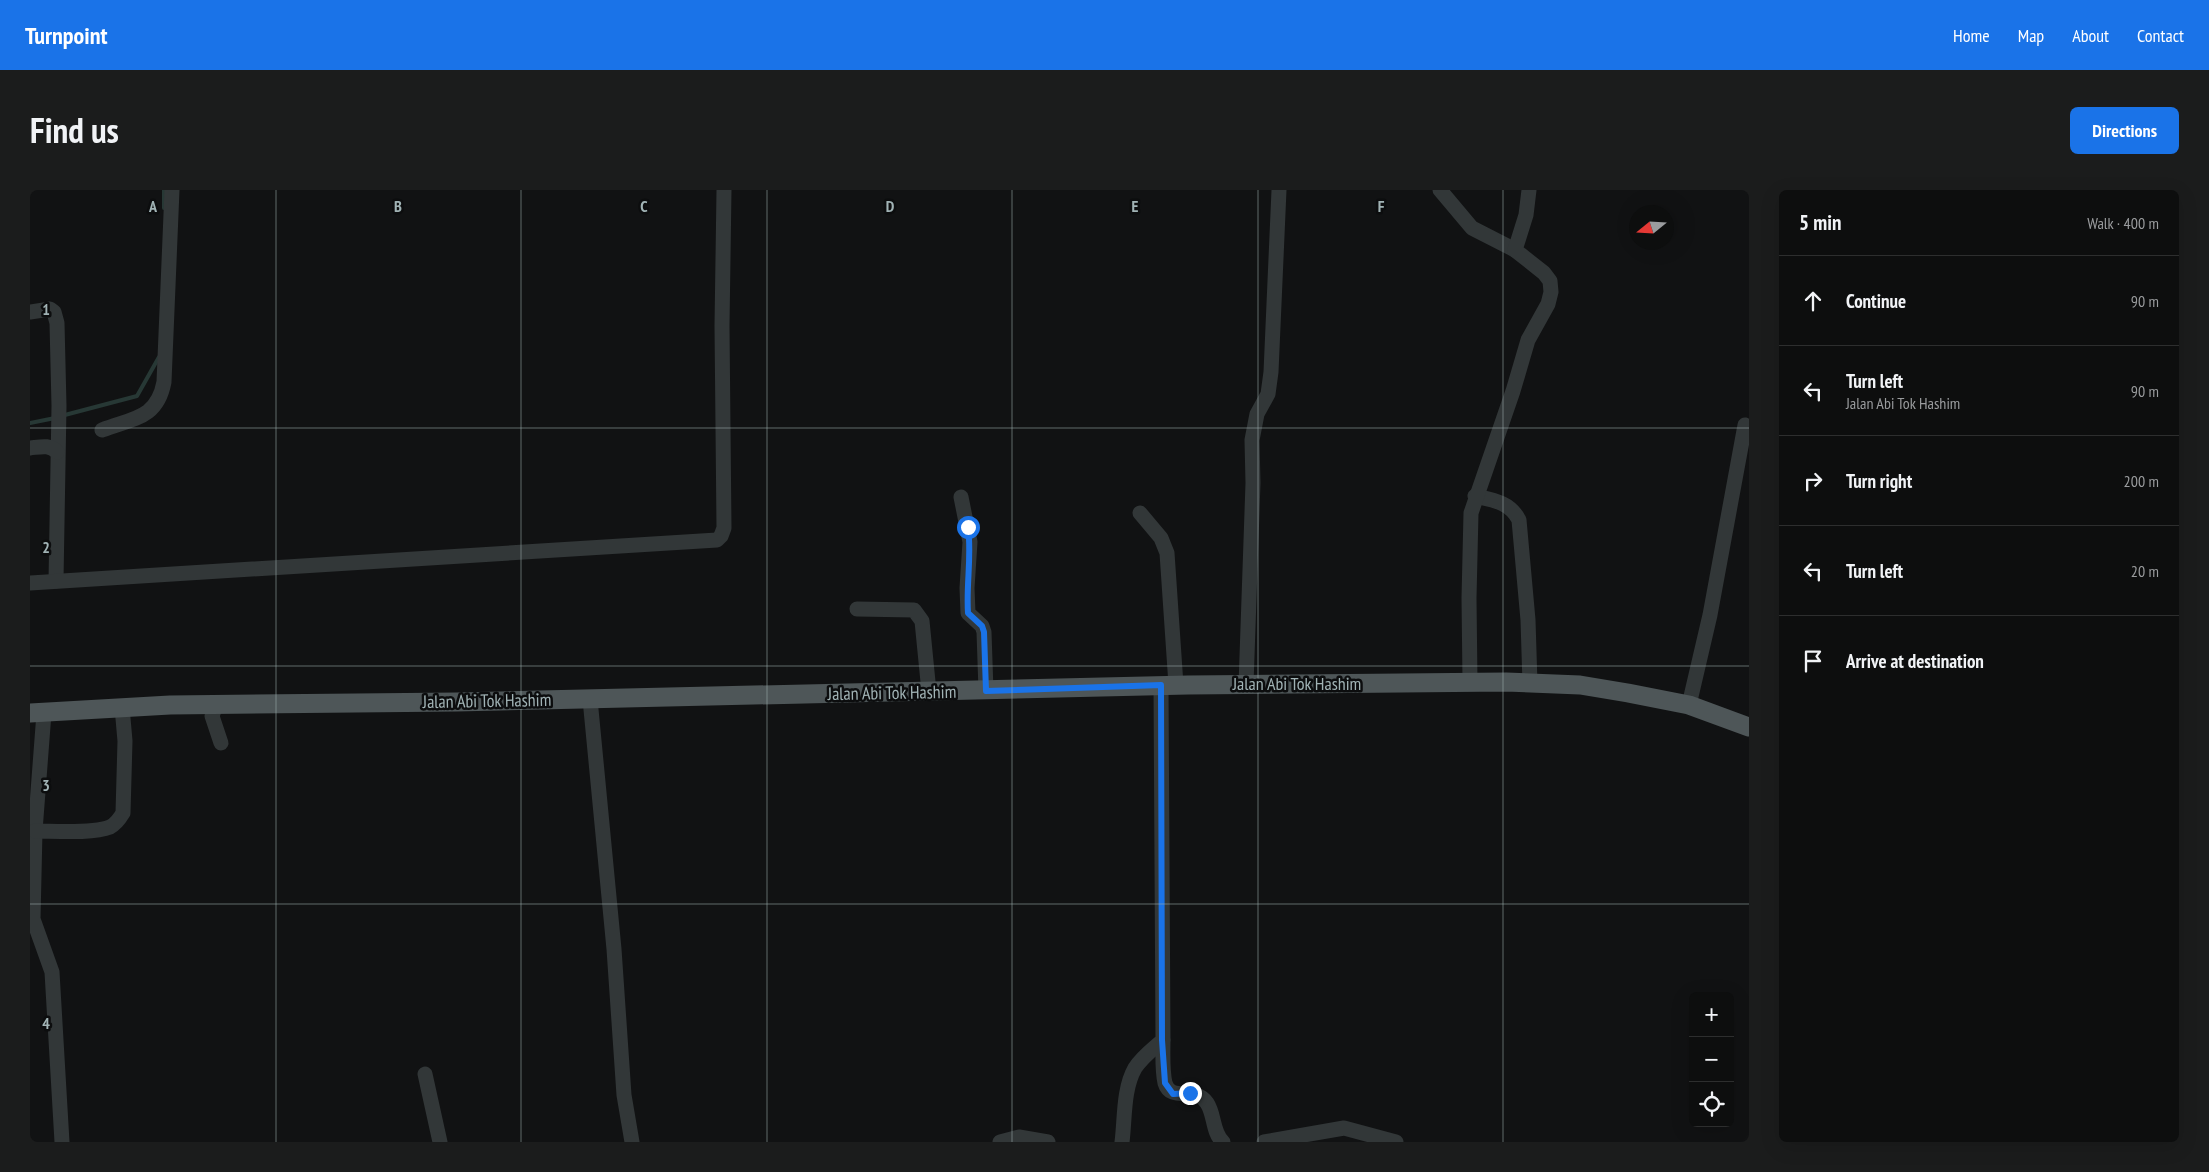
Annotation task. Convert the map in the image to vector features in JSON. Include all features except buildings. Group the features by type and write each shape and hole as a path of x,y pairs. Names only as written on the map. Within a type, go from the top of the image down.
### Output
{"main road":[{"name":"Jalan Abi Tok Hashim","path":"37,713 122,707 216,704 590,699 986,691 1169,685 1470,682 1596,687 1689,705 1749,727"}],"street":[{"path":"102,430 145,414 154,408 162,396 172,190"},
{"path":"30,583 716,540 721,536 724,528 722,326 724,190"},
{"path":"1246,685 1253,483 1252,440 1257,414 1268,394 1271,372 1279,190"},
{"path":"1440,190 1472,228 1515,250 1539,267 1550,281 1551,292 1548,304 1528,340 1513,392 1475,496 1471,513 1470,682"},
{"path":"1515,250 1526,215 1529,190"},
{"path":"30,312 50,309 55,315 58,339 56,581"},
{"path":"1689,705 1710,615 1745,425"},
{"path":"30,448 48,447 53,448 57,452"},
{"path":"1475,496 1502,503 1514,511 1519,520 1528,620 1530,684"},
{"path":"961,498 970,542 967,588 968,613 982,626 984,632 986,691"},
{"path":"1140,513 1161,538 1167,553 1169,685 1162,1040 1165,1083 1173,1094 1199,1095 1204,1100 1211,1111 1217,1136 1223,1142"},
{"path":"857,609 914,610 918,613 922,621 929,692"},
{"path":"590,699 614,949 624,1095 632,1142"},
{"path":"216,704 212,716 221,744"},
{"path":"35,831 81,831 110,827 117,822 123,813 122,707"},
{"path":"37,713 33,919 52,972 62,1142"},
{"path":"1122,1142 1127,1091 1132,1075 1144,1057 1162,1040"},
{"path":"425,1074 440,1142"},
{"path":"1264,1142 1344,1128 1396,1142"},
{"path":"1000,1142 1019,1137 1048,1142"}],"waterway":[{"path":"164,190 164,208"},
{"path":"61,416 137,396 159,357"},
{"path":"30,423 55,418"}],"route":[{"path":"968,527 970,542 967,588 968,613 982,626 984,632 986,691 1161,685 1162,1040 1165,1083 1173,1094 1190,1093"}]}
